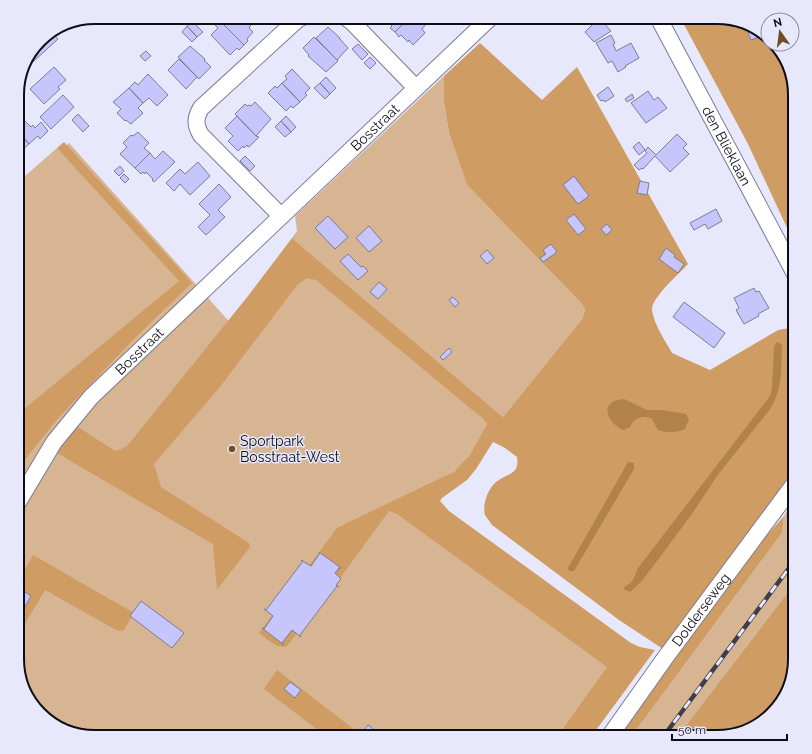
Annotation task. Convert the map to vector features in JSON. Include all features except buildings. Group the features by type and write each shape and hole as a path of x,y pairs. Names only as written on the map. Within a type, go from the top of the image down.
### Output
{"street":[{"path":"280,216 201,135 196,127 196,116 201,108 293,24"},
{"path":"354,24 416,88"},
{"name":"Bosstraat","path":"24,492 54,442 91,397 484,24"},
{"name":"den Blieklaan","path":"662,24 788,261"},
{"name":"Dolderseweg","path":"614,730 665,658 788,492"}],"shaded area":[{"path":"684,24 722,24 744,29 760,39 760,52 773,52 779,59 786,76 788,90 788,230 748,144"},
{"path":"480,43 542,100 577,67 688,264 656,299 652,310 660,332 672,353 710,370 778,330 788,328 788,482 663,649 619,620 492,525 484,511 488,493 495,483 514,471 517,463 517,457 505,448 493,442 476,469 467,480 440,501 449,511 631,643 640,647 655,650 596,730 562,730 607,667 397,514 389,511 327,596 287,646 283,647 276,645 259,633 337,528 455,471 469,456 487,424 482,418 316,280 307,278 298,284 219,388 154,464 161,487 249,543 250,547 217,590 213,544 57,453 75,425 115,451 128,445 248,296 292,238 503,417 582,319 585,310 582,304 467,185 449,133 444,102 444,76"},
{"path":"444,76 444,102 449,133 467,185 582,304 585,310 582,319 503,417 292,238 297,231 295,216"},
{"path":"64,142 192,283 138,335 59,417 24,461 24,409 179,281 57,148"},
{"name":"Sportpark Bosstraat-West","path":"69,143 235,328 302,252 482,418 487,424 469,456 455,471 425,486 416,501 636,668 591,730 90,730 76,728 63,723 42,706 31,691 26,678 24,664 24,177 57,148 60,151"},
{"path":"778,342 782,345 781,377 778,392 771,408 717,476 692,514 642,581 630,592 624,589 624,587 632,581 638,568 770,396 772,388 774,347"},
{"path":"624,399 647,410 662,410 686,414 689,419 685,429 675,432 658,430 652,419 645,417 636,419 630,427 623,430 616,426 610,418 607,410 608,406 612,402"},
{"path":"628,462 634,463 634,469 574,571 569,571 568,568"},
{"path":"788,509 788,592 682,730 636,730 782,533 784,516"},
{"path":"784,516 782,533 636,730 619,730 734,572"},
{"path":"33,555 134,613 124,630 118,631 45,590 24,625 24,571"},
{"path":"788,592 787,673 783,686 776,699 753,721 736,728 722,730 682,730"},
{"path":"277,670 355,730 318,730 264,689"}],"railway":[{"path":"668,730 788,569"}],"place":[{"name":"Sportpark Bosstraat-West","path":"232,449"}]}
